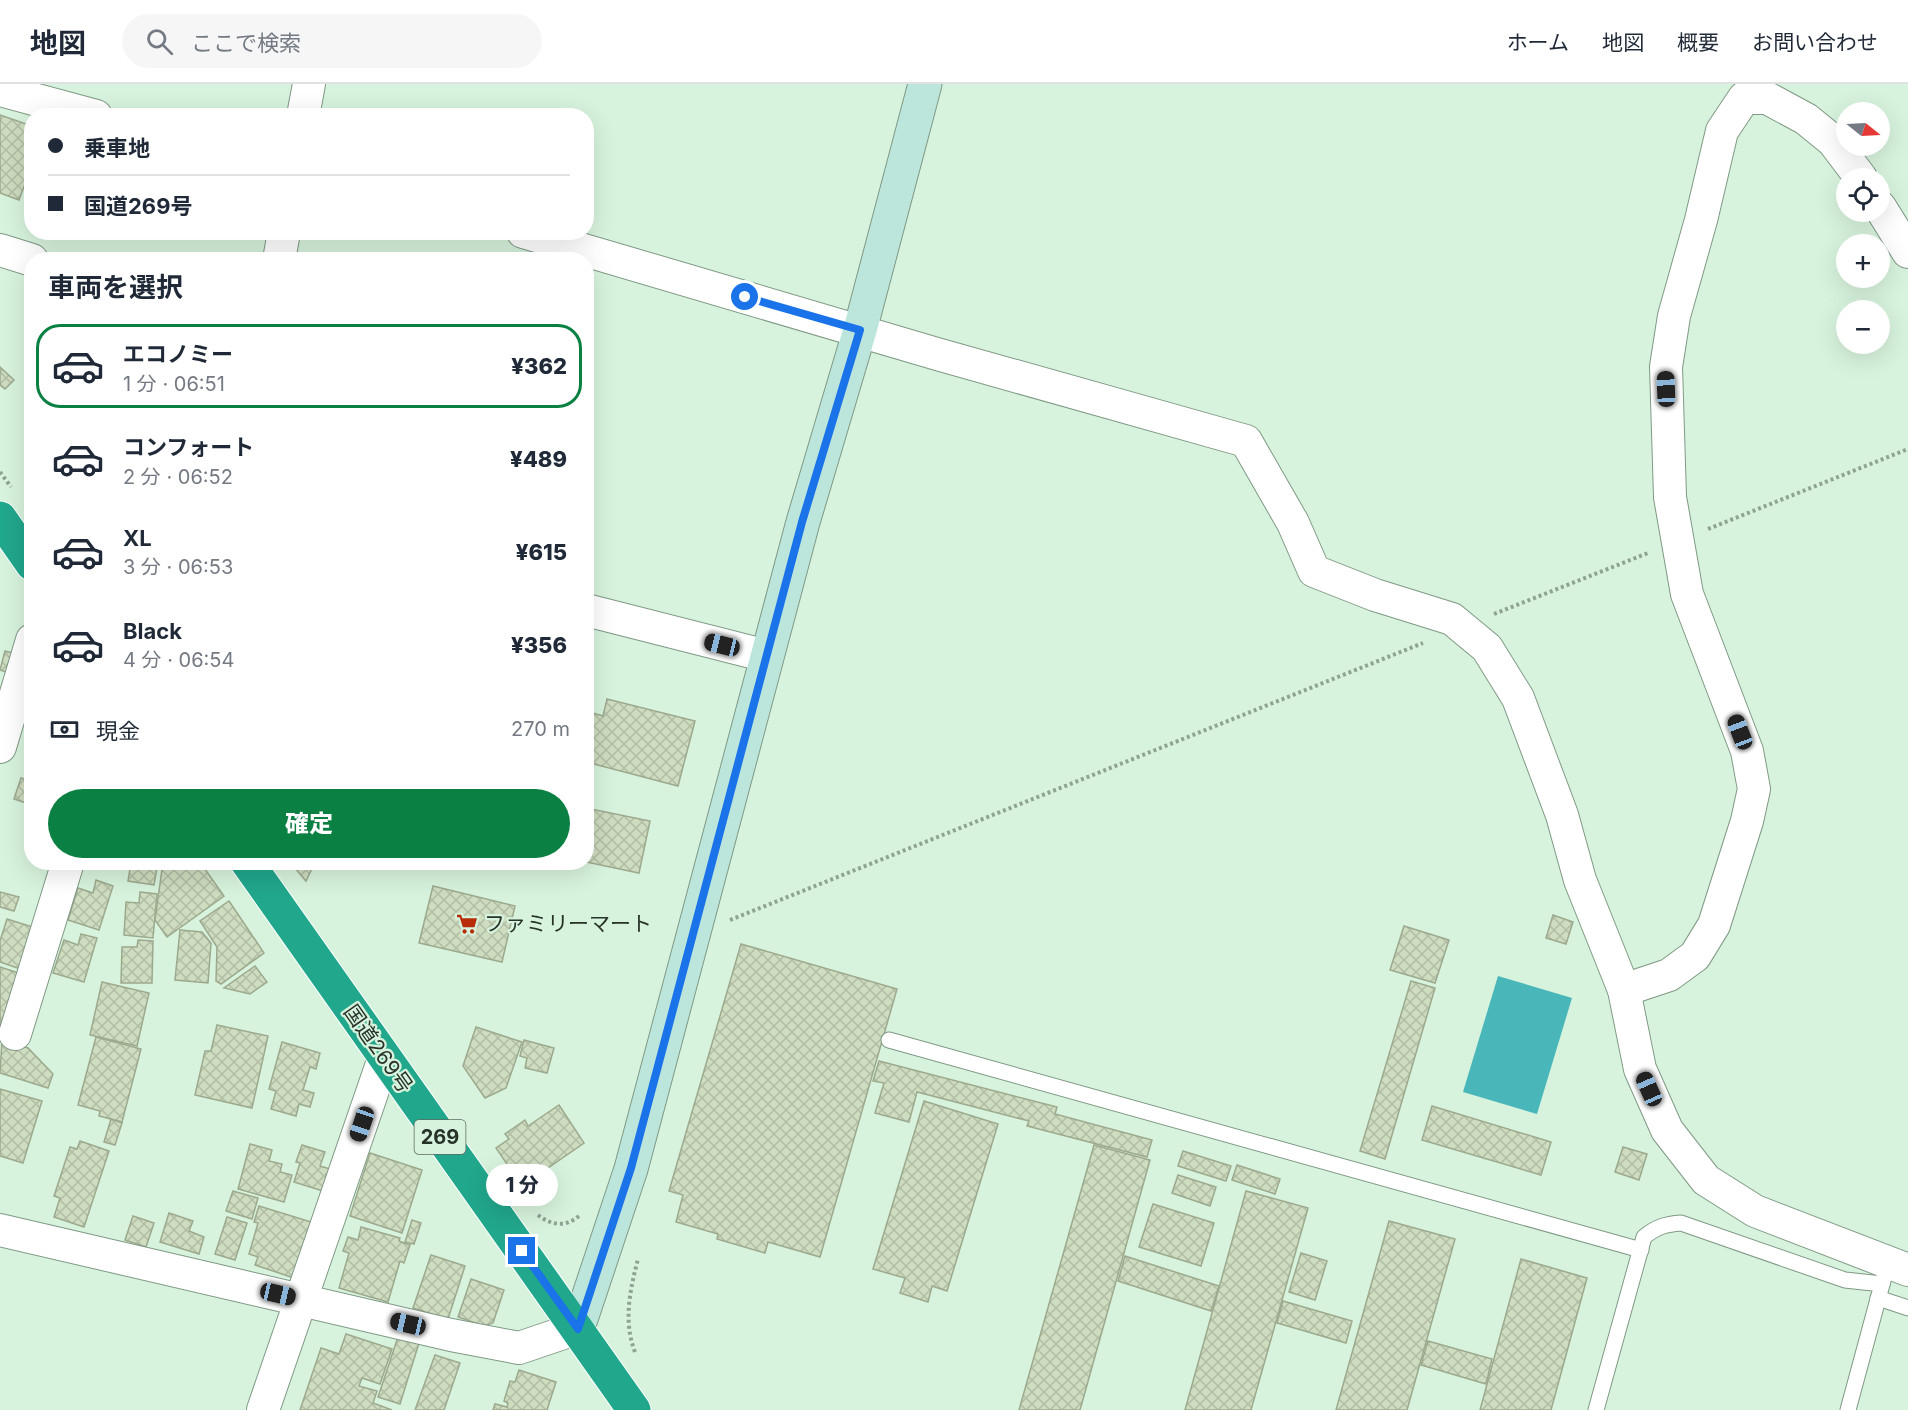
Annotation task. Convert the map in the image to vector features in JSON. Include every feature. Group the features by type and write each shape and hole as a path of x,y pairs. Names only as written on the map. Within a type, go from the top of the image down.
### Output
{"highway":[{"path":"0,518 24,552"},
{"name":"国道269号","path":"253,870 634,1410"}],"street":[{"path":"304,108 309,84"},
{"path":"0,1230 451,1335 519,1348 578,1329 631,1168 802,522 860,330 925,84"},
{"path":"0,90 66,108"},
{"path":"1624,990 1669,975 1695,956 1714,925 1747,821 1754,789 1748,751 1687,594 1670,497 1666,367 1674,316 1701,220 1722,131 1744,98 1767,98 1806,118 1833,141 1853,168"},
{"path":"1889,222 1908,252"},
{"path":"551,240 592,252"},
{"path":"0,250 24,258"},
{"path":"594,253 1246,441 1293,523 1314,570 1375,595 1452,619 1487,648 1518,698 1562,814 1580,880 1624,990 1640,1069 1667,1130 1706,1180 1755,1211 1889,1279"},
{"path":"594,612 767,656"},
{"path":"0,747 24,667"},
{"path":"15,1034 66,870"},
{"path":"263,1410 384,1059"}],"lane":[{"path":"889,1040 1641,1250"},
{"path":"1596,1410 1644,1237 1654,1229 1668,1224 1681,1223 1845,1280 1889,1279"},
{"path":"1889,1279 1908,1308"},
{"path":"1848,1410 1889,1279"}],"path":[{"path":"1697,533 1908,449"},
{"path":"1486,618 1652,551"},
{"path":"727,931 730,920 1430,640"},
{"path":"536,1214 545,1221 558,1225 570,1223 582,1214"},
{"path":"638,1257 630,1290 628,1314 633,1346 638,1357"}],"water":[{"path":"1498,976 1572,998 1537,1114 1463,1092"}],"building":[{"path":"0,115 24,123 24,187 19,200 0,193"},
{"path":"0,367 14,380 5,389 0,385"},
{"path":"5,651 13,653 6,672 0,670"},
{"path":"607,699 695,721 678,786 594,764 594,713 603,716"},
{"path":"21,778 24,779 24,802 14,799"},
{"path":"594,810 650,821 639,873 594,864"},
{"path":"130,870 157,870 154,885 128,881"},
{"path":"162,870 206,870 224,896 167,937 155,920"},
{"path":"297,870 311,870 306,881"},
{"path":"96,880 113,886 99,930 68,920 78,888 93,893"},
{"name":"ファミリーマート","path":"433,886 515,906 502,962 419,943"},
{"path":"0,892 19,897 14,911 0,907"},
{"path":"140,892 157,894 153,938 124,935 126,902 139,903"},
{"path":"229,901 264,953 221,984 216,981 217,947 200,921"},
{"path":"1553,915 1573,922 1566,944 1546,938"},
{"path":"7,919 39,929 26,971 0,962 0,941"},
{"path":"1404,926 1449,940 1435,983 1390,970"},
{"path":"180,930 202,932 211,943 208,983 175,980"},
{"path":"81,934 97,938 84,982 53,973 64,940 78,945"},
{"path":"138,940 153,941 152,983 121,983 122,947 137,947"},
{"path":"741,944 897,989 820,1257 768,1242 765,1253 717,1239 718,1234 676,1222 683,1195 669,1191"},
{"path":"255,966 267,982 250,994 224,988"},
{"path":"0,967 25,975 15,1008 7,1006 0,1028"},
{"path":"1411,981 1435,988 1385,1159 1360,1151"},
{"path":"102,982 149,993 137,1046 90,1035"},
{"path":"217,1025 268,1036 252,1108 195,1095 205,1051 211,1051"},
{"path":"476,1027 522,1042 506,1088 485,1098 463,1066"},
{"path":"96,1037 141,1049 122,1122 99,1116 100,1111 78,1105"},
{"path":"2,1040 28,1048 53,1074 48,1088 0,1073"},
{"path":"524,1040 554,1048 547,1073 525,1068 527,1058 520,1056"},
{"path":"282,1042 320,1053 316,1069 310,1067 303,1090 314,1093 310,1107 299,1104 296,1116 271,1109 276,1091 269,1089"},
{"path":"879,1061 1057,1107 1055,1114 1152,1140 1147,1157 1027,1126 1029,1121 917,1092 909,1122 875,1113 884,1083 873,1081"},
{"path":"0,1089 42,1101 23,1163 0,1156"},
{"path":"924,1101 998,1124 947,1291 932,1286 928,1302 900,1293 905,1278 873,1269"},
{"path":"559,1105 584,1143 522,1186 496,1148 509,1139 505,1134 525,1120 528,1126"},
{"path":"1432,1106 1551,1142 1541,1175 1422,1140"},
{"path":"111,1119 122,1123 115,1145 104,1142"},
{"path":"80,1141 109,1151 84,1227 54,1217 60,1198 54,1196 70,1147 77,1149"},
{"path":"250,1144 272,1150 269,1161 282,1164 280,1172 292,1175 284,1202 238,1189"},
{"path":"302,1145 325,1152 320,1166 330,1169 323,1191 294,1182 300,1163 296,1162"},
{"path":"1094,1145 1150,1160 1080,1410 1019,1410"},
{"path":"1623,1147 1647,1154 1639,1180 1615,1172"},
{"path":"1183,1151 1231,1166 1226,1181 1178,1166"},
{"path":"370,1153 422,1170 402,1233 350,1216"},
{"path":"1237,1165 1280,1179 1275,1194 1232,1180"},
{"path":"1178,1175 1216,1187 1210,1206 1172,1193"},
{"path":"233,1191 258,1198 252,1219 226,1211"},
{"path":"1246,1191 1308,1208 1251,1410 1185,1410"},
{"path":"1153,1204 1214,1223 1201,1266 1139,1247"},
{"path":"259,1206 311,1222 294,1278 255,1265 258,1257 249,1254 258,1223 254,1222"},
{"path":"169,1213 193,1221 189,1231 204,1237 199,1254 160,1242"},
{"path":"133,1216 154,1223 146,1247 125,1240"},
{"path":"227,1217 247,1223 235,1260 215,1254"},
{"path":"412,1220 421,1223 414,1244 405,1242"},
{"path":"1389,1221 1455,1239 1407,1410 1336,1410"},
{"path":"361,1227 400,1238 399,1241 410,1245 404,1263 400,1261 388,1302 339,1288 349,1253 343,1251 348,1237 358,1240"},
{"path":"1301,1253 1327,1261 1315,1300 1289,1292"},
{"path":"431,1255 465,1266 448,1319 413,1308"},
{"path":"1125,1256 1219,1286 1211,1311 1118,1281"},
{"path":"1521,1259 1587,1278 1551,1410 1480,1410"},
{"path":"471,1279 504,1290 493,1323 484,1326 458,1317"},
{"path":"1283,1301 1352,1321 1346,1343 1277,1323"},
{"path":"346,1334 392,1349 380,1384 362,1378 359,1386 377,1391 373,1403 392,1410 300,1410 321,1348 339,1354"},
{"path":"398,1337 419,1343 400,1404 378,1397"},
{"path":"1428,1341 1492,1359 1486,1384 1421,1365"},
{"path":"435,1355 460,1363 444,1410 415,1410"},
{"path":"519,1370 556,1382 547,1410 493,1410 495,1404 507,1407 508,1403 504,1401 510,1381 515,1382"}],"place":[{"name":"ファミリーマート","path":"467,924"}],"route":[{"path":"522,1251 578,1329 631,1168 802,522 860,330 745,297"}]}
